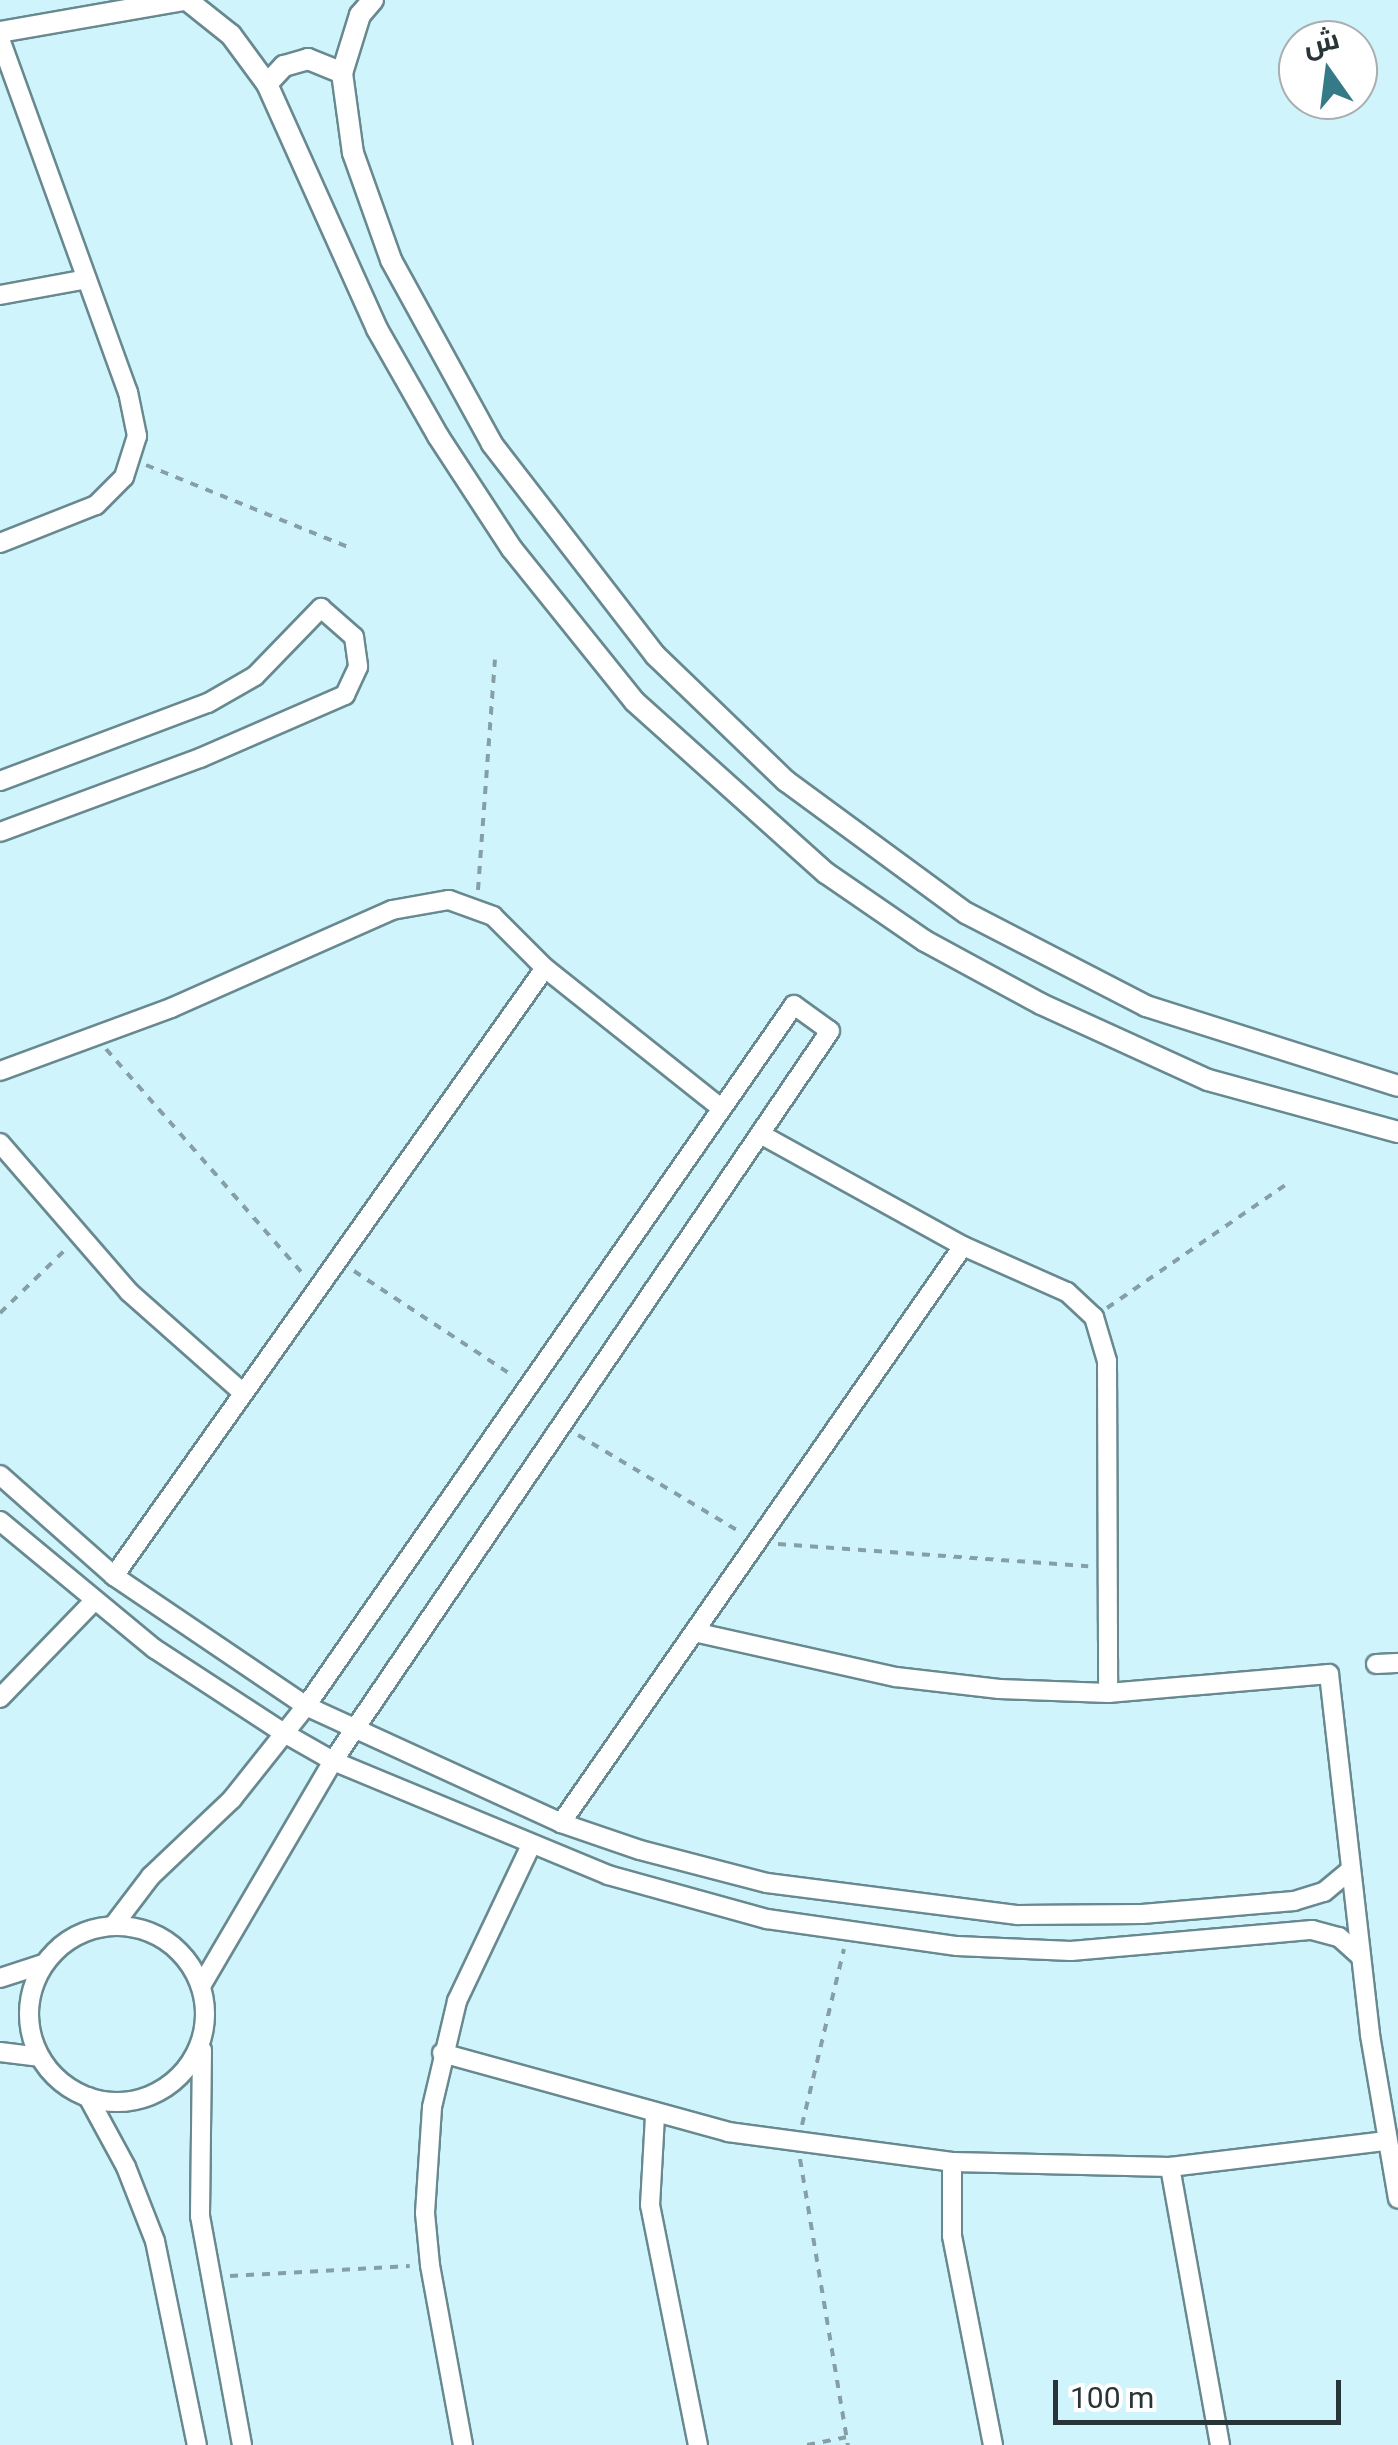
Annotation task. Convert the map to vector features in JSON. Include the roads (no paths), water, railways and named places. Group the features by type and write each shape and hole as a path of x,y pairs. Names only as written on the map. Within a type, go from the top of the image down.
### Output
{"street":[{"path":"0,32 185,0 231,35 266,84 377,329 438,436 576,632 674,738 826,873 1000,984 1208,1080 1398,1132"},
{"path":"373,0 354,29 342,74 366,194 391,260 458,389 586,574 721,722 855,836 966,913 1146,1006 1398,1086"},
{"path":"0,40 136,414 132,459 96,505 0,543"},
{"path":"266,84 284,66 308,59 342,74"},
{"path":"0,295 86,278"},
{"path":"0,781 208,703 255,676 321,608 346,624 358,652 346,695 200,758 0,832"},
{"path":"0,1070 96,1037 392,910 448,900 476,907 545,968 721,1108"},
{"path":"114,1576 241,1391 545,968"},
{"path":"113,1926 306,1706 526,1384 794,1005 830,1032 333,1761 201,1986"},
{"path":"762,1135 963,1246 1066,1292 1094,1317 1106,1345 1108,1693"},
{"path":"0,1142 78,1238 241,1391"},
{"path":"561,1824 963,1246"},
{"path":"0,1475 114,1576 306,1706 561,1824 767,1883 1018,1914 1309,1898 1348,1872"},
{"path":"0,1522 93,1602 284,1733 333,1761 530,1847 686,1899 848,1934 1071,1950 1326,1932 1360,1956"},
{"path":"0,1698 93,1602"},
{"path":"694,1632 896,1678 1108,1693 1328,1674 1348,1872 1386,2141 1398,2199"},
{"path":"1376,1664 1398,1663"},
{"path":"464,2445 430,2266 426,2160 442,2053 477,1950 530,1847"},
{"path":"1254,1904 1258,1936"},
{"path":"203,2034 190,2063 152,2094 120,2102 88,2097 60,2082 39,2056 28,2010 43,1964 66,1941 113,1926 145,1930 173,1946 201,1986 203,2034 196,2156 208,2277 235,2444"},
{"path":"0,1978 43,1964"},
{"path":"0,2052 39,2056"},
{"path":"442,2053 655,2116 798,2143 952,2162 1170,2167 1386,2141"},
{"path":"88,2097 126,2167 155,2242 197,2445"},
{"path":"655,2116 650,2205 698,2445"},
{"path":"952,2162 952,2236 993,2445"},
{"path":"1170,2167 1220,2445"}]}
